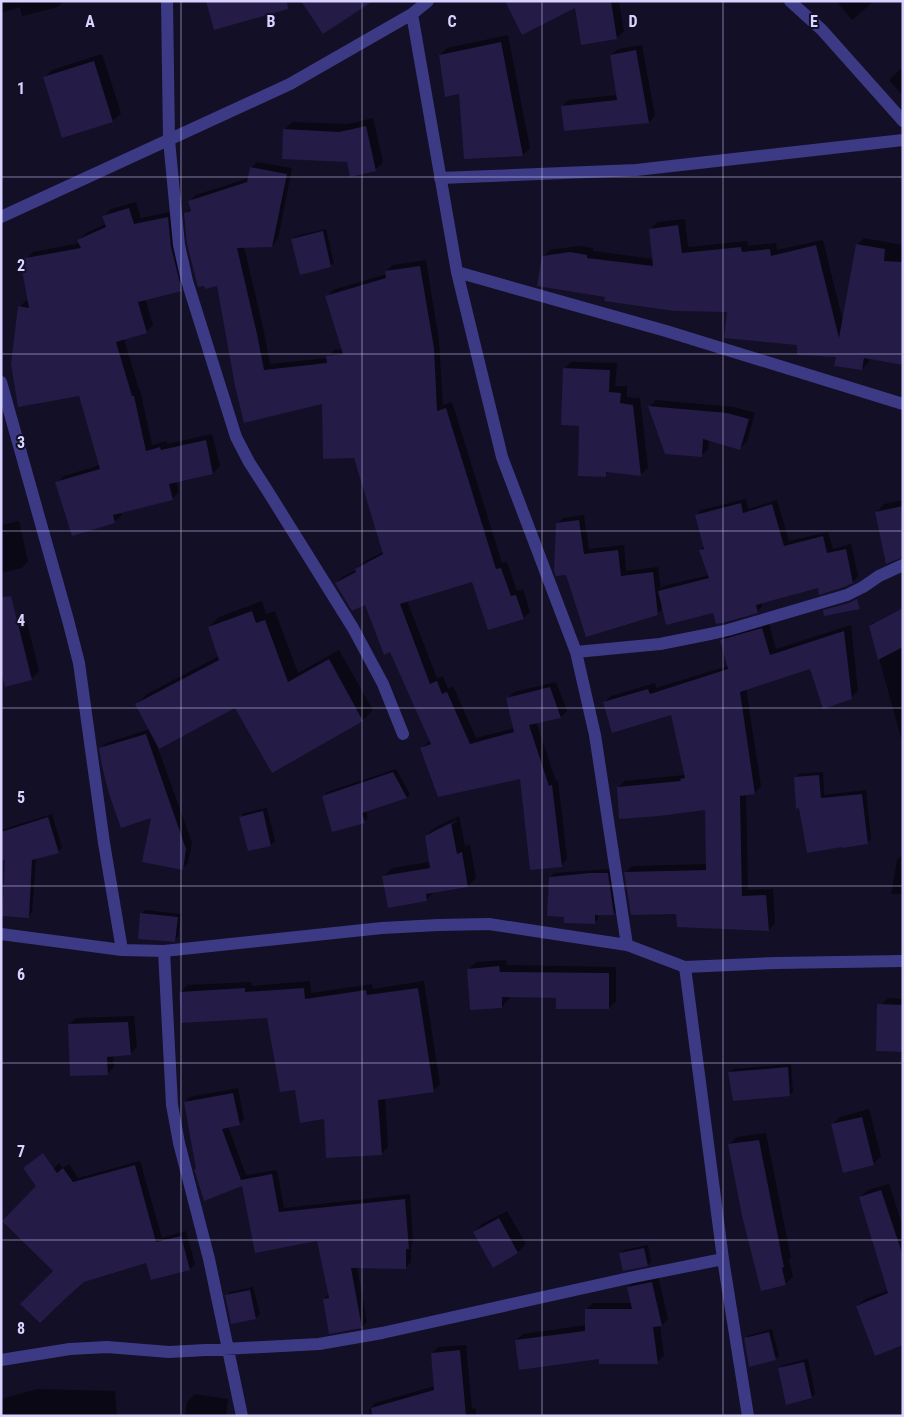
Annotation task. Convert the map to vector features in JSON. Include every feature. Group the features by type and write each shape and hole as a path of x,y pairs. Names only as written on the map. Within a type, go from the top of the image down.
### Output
{"street":[{"path":"167,1 169,140 179,245 187,281 236,436 249,462 353,628 383,684 403,734"},
{"path":"1,217 290,84 412,14 428,1"},
{"path":"790,1 822,30 903,121"},
{"path":"412,14 457,272 502,457 576,652 595,735 627,945"},
{"path":"440,178 636,170 903,140"},
{"path":"457,272 666,331 903,404"},
{"path":"1,382 68,620 78,663 122,950"},
{"path":"576,652 660,644 728,630 847,595 879,576 903,565"},
{"path":"1,934 122,950 164,951 382,928 489,924 627,945 685,967 903,961"},
{"path":"164,951 172,1105 179,1143 209,1259 242,1416"},
{"path":"685,967 723,1259 748,1416"},
{"path":"1,1360 70,1349 107,1347 169,1352 319,1344 382,1333 723,1259"}],"building":[{"path":"206,1 287,1 288,9 214,30"},
{"path":"301,1 373,1 323,34"},
{"path":"505,1 611,1 617,39 581,45 575,8 522,35"},
{"path":"501,42 523,156 464,159 459,94 445,97 439,55"},
{"path":"636,50 649,123 564,131 561,106 617,100 610,55"},
{"path":"94,61 113,122 62,138 43,77"},
{"path":"366,126 376,171 350,177 347,162 282,159 283,129 339,132"},
{"path":"250,167 287,174 272,247 237,248 264,370 327,363 326,356 343,354 325,296 386,278 385,271 420,266 434,348 437,411 446,408 496,569 501,568 511,596 516,595 524,619 488,630 472,582 400,604 430,684 437,681 442,694 447,692 470,744 514,732 506,698 550,687 561,718 529,725 549,786 552,785 562,867 530,870 520,779 438,797 420,748 431,744 390,652 384,655 365,605 352,611 335,583 356,572 355,569 383,554 354,458 323,459 322,404 244,423 235,386 217,286 205,289 204,286 198,287 187,244 184,213 191,211 188,201 247,182"},
{"path":"129,208 134,224 168,217 171,247 182,291 138,302 147,333 116,342 132,396 134,396 146,451 160,447 161,450 206,440 213,474 169,484 173,500 113,515 115,523 72,536 55,482 100,469 79,396 18,407 11,364 18,306 29,308 20,259 81,248 77,240 106,227 102,216"},
{"path":"678,225 682,253 741,247 742,252 770,249 771,256 816,245 839,338 856,244 885,249 884,261 903,262 903,365 864,358 862,370 834,366 836,357 797,355 797,345 724,338 727,312 674,311 604,301 605,297 537,286 542,256 570,252 587,255 587,258 653,266 649,229"},
{"path":"323,231 331,267 300,275 291,239"},
{"path":"563,368 610,370 609,392 621,393 620,403 633,405 641,476 606,472 606,477 578,476 579,426 561,425"},
{"path":"648,406 727,413 749,419 740,450 703,439 702,457 665,454"},
{"path":"741,503 743,513 772,504 784,546 823,536 827,553 846,549 853,583 819,595 818,588 756,605 758,613 726,622 716,624 713,613 666,625 658,591 709,578 699,550 704,549 695,515"},
{"path":"903,506 903,557 886,564 875,512"},
{"path":"579,520 584,554 618,550 621,576 653,572 658,615 586,637 566,575 556,576 554,571 556,523"},
{"path":"11,596 32,680 5,687 1,671 1,597"},
{"path":"857,599 860,609 824,616 823,610"},
{"path":"903,608 903,647 878,660 869,626"},
{"path":"252,611 256,623 265,620 288,682 329,659 363,721 272,773 235,708 159,749 135,704 219,660 208,627"},
{"path":"762,628 770,655 844,631 852,699 823,709 810,669 740,692 755,794 740,796 742,896 766,895 769,931 677,927 676,914 631,915 624,872 706,870 705,810 619,819 617,787 681,781 680,779 685,778 671,715 612,733 603,702 648,689 650,694 728,669 720,640"},
{"path":"146,734 186,849 183,870 142,862 151,818 121,828 109,794 99,748"},
{"path":"393,772 407,798 362,813 365,823 332,832 322,796"},
{"path":"819,775 821,798 862,794 868,844 807,853 799,808 796,809 794,777"},
{"path":"263,811 271,846 248,851 239,817"},
{"path":"48,817 59,853 32,860 29,918 2,916 5,860 1,861 1,832"},
{"path":"451,823 457,854 462,852 468,887 426,894 427,901 388,908 382,876 430,868 425,836"},
{"path":"608,873 614,915 595,915 595,924 564,923 564,917 547,916 549,877"},
{"path":"140,913 178,917 175,942 138,939"},
{"path":"499,966 500,972 609,973 609,1009 556,1009 556,998 502,997 502,1008 470,1010 467,969"},
{"path":"245,988 245,992 304,988 305,999 366,990 367,995 418,988 434,1092 378,1100 382,1155 326,1158 324,1119 300,1123 295,1090 280,1092 267,1018 181,1023 179,992"},
{"path":"877,1004 903,1005 903,1052 876,1051"},
{"path":"128,1022 131,1055 107,1057 108,1075 70,1076 68,1024"},
{"path":"788,1067 790,1096 733,1101 728,1072"},
{"path":"233,1093 240,1125 222,1129 241,1180 272,1174 279,1212 405,1199 409,1249 406,1249 406,1269 351,1268 362,1328 329,1334 323,1299 329,1298 317,1241 255,1253 242,1186 204,1201 194,1169 196,1169 184,1102"},
{"path":"862,1117 874,1165 843,1173 831,1124"},
{"path":"759,1140 786,1285 761,1291 742,1216 728,1144"},
{"path":"43,1153 57,1173 63,1168 73,1182 135,1165 156,1242 181,1236 190,1270 151,1280 146,1263 84,1282 40,1323 20,1304 53,1271 2,1221 36,1186 23,1168"},
{"path":"881,1190 903,1256 903,1345 875,1356 856,1306 888,1293 859,1197"},
{"path":"499,1218 518,1253 493,1268 473,1232"},
{"path":"644,1248 648,1266 623,1271 619,1253"},
{"path":"652,1282 662,1326 653,1327 658,1364 599,1364 599,1359 519,1370 515,1340 585,1331 585,1309 632,1309 627,1287"},
{"path":"250,1290 256,1319 231,1324 225,1295"},
{"path":"769,1332 776,1360 749,1367 744,1338"},
{"path":"460,1350 466,1416 372,1416 371,1408 434,1390 431,1353"},
{"path":"804,1362 812,1398 786,1405 778,1368"}]}
